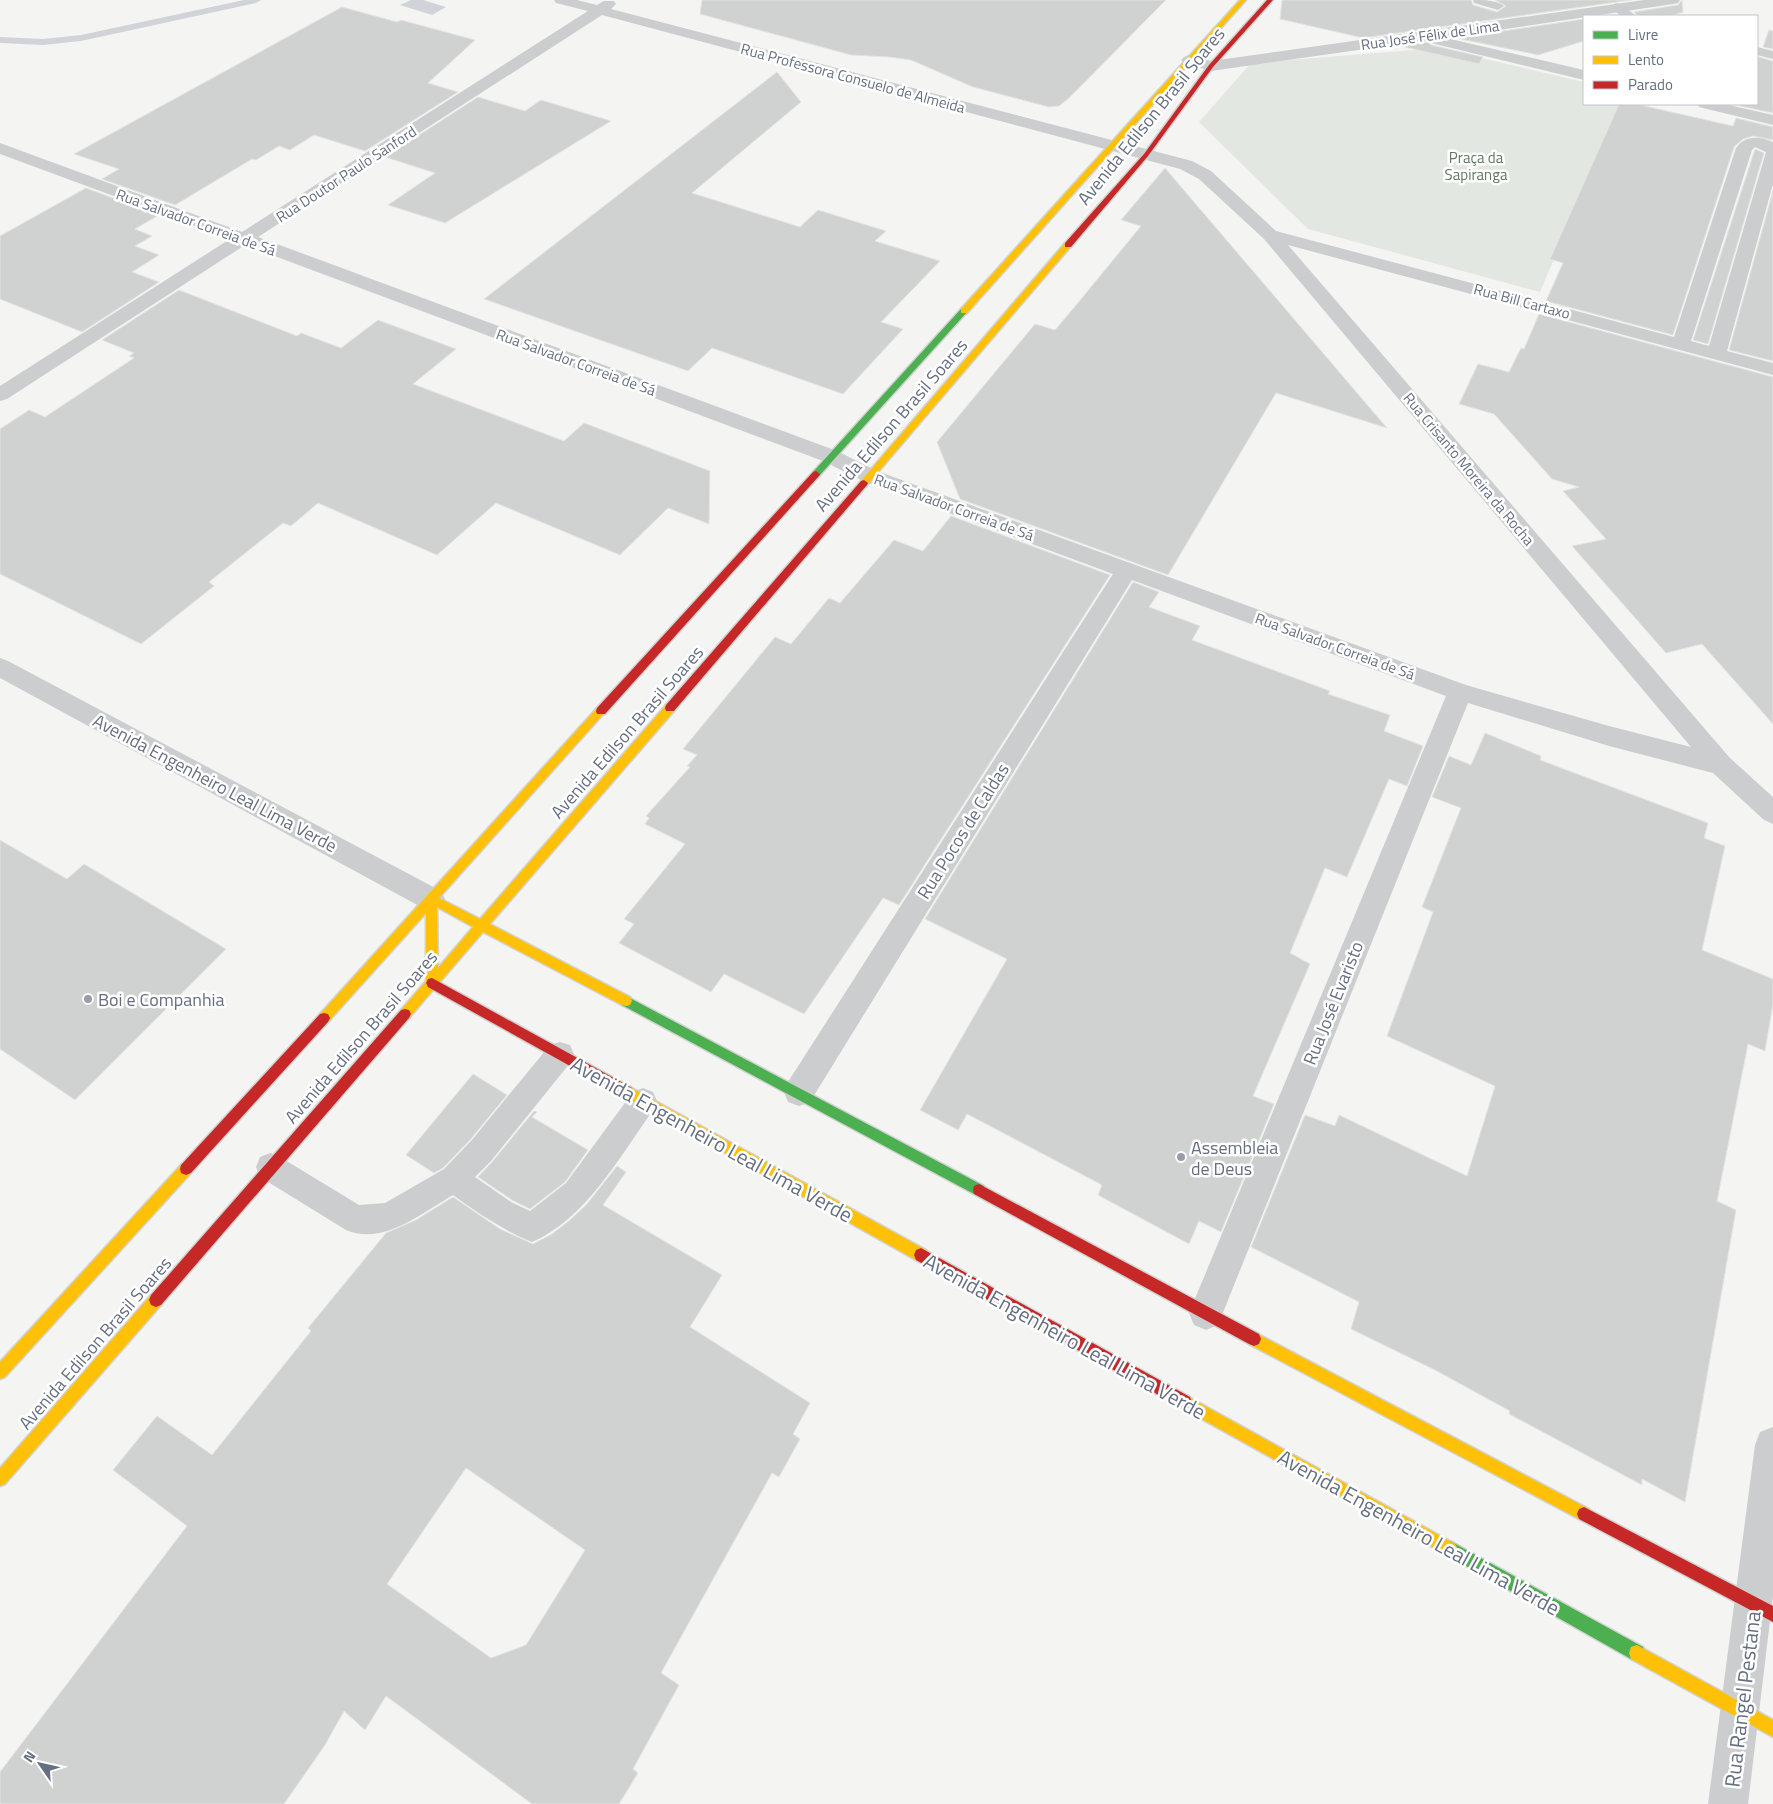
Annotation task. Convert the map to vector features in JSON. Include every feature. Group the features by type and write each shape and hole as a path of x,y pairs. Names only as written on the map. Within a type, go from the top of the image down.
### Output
{"main road":[{"name":"Avenida Edilson Brasil Soares","path":"0,1372 1113,146 1243,0"},
{"name":"Avenida Edilson Brasil Soares","path":"0,1479 482,926 1146,155 1211,66 1270,0"},
{"name":"Avenida Engenheiro Leal Lima Verde","path":"430,899 799,1092 1206,1313 1764,1609"},
{"path":"430,899 432,983"},
{"name":"Avenida Engenheiro Leal Lima Verde","path":"432,983 1773,1729"}],"street":[{"name":"Rua Professora Consuelo de Almeida","path":"562,0 1146,155"},
{"name":"Rua Doutor Paulo Sanford","path":"0,395 615,0"},
{"name":"Rua José Félix de Lima","path":"1188,60 1211,66 1672,0"},
{"path":"1422,37 1583,75"},
{"path":"1709,105 1773,120"},
{"path":"1680,343 1744,148 1748,142 1755,142 1765,144 1773,149"},
{"name":"Rua Salvador Correia de Sá","path":"0,148 830,456 870,476 1460,692 1609,736 1721,765"},
{"path":"1717,352 1773,154"},
{"name":"Rua Crisanto Moreira da Rocha","path":"1146,155 1197,170 1270,235 1721,765 1773,813"},
{"name":"Rua Bill Cartaxo","path":"1270,235 1717,352 1773,369"},
{"name":"Rua Pocos de Caldas","path":"799,1092 1127,570"},
{"name":"Avenida Engenheiro Leal Lima Verde","path":"0,667 430,899"},
{"name":"Rua José Evaristo","path":"1206,1313 1460,692"},
{"name":"Rua Rangel Pestana","path":"1728,1804 1741,1711 1764,1609 1773,1445"}],"lane":[{"path":"1479,0 1498,6"},
{"path":"1616,7 1628,15"},
{"path":"1758,51 1773,54"},
{"path":"270,1167 356,1220 388,1217 454,1178 481,1151 560,1054"},
{"path":"454,1178 501,1212 532,1227 576,1193 643,1101"}],"green space":[{"name":"Praça da Sapiranga","path":"1439,48 1583,82 1583,105 1619,105 1540,292 1308,229 1199,122 1251,63"}],"shaded area":[{"path":"411,0 423,0 446,7 432,15 400,5"}],"building":[{"path":"702,0 1166,0 1069,98 1059,106 1049,107 973,87 911,60 851,55 700,14"},
{"path":"1282,0 1471,0 1473,5 1497,12 1506,6 1495,0 1631,0 1363,38 1280,19"},
{"path":"1682,0 1683,12 1673,15 1637,15 1634,12 1678,5"},
{"path":"342,7 397,22 401,20 475,40 428,83 458,92 365,151 314,135 290,150 279,146 256,160 252,159 175,205 102,179 119,169 74,154"},
{"path":"1583,19 1583,41 1538,55 1456,38"},
{"path":"1769,30 1773,31 1773,49 1763,47"},
{"path":"1428,42 1431,45 1483,57 1479,64 1400,46"},
{"path":"1759,57 1773,61 1773,113 1740,106 1758,105"},
{"path":"777,72 801,102 692,193 800,227 818,210 886,231 875,241 940,261 881,322 903,329 843,394 712,348 688,371 484,299"},
{"path":"478,97 525,111 541,100 611,121 445,223 388,205 435,173 385,157"},
{"path":"1619,105 1640,105 1733,126 1736,118 1773,127 1773,140 1753,136 1743,139 1734,147 1673,335 1546,301 1563,263 1550,259"},
{"path":"1755,149 1764,153 1708,344 1693,340"},
{"path":"1165,168 1387,428 1276,393 1168,575 960,499 937,442 1035,324 1055,330 1077,304 1141,226 1121,220"},
{"path":"86,188 159,215 135,229 152,236 135,246 159,255 132,272 159,282 82,332 0,299 0,236"},
{"path":"1773,191 1773,361 1729,350"},
{"path":"179,290 297,336 301,333 341,348 378,320 456,349 413,384 564,441 584,423 710,471 709,524 668,508 620,555 496,503 437,555 318,503 291,526 283,523 209,582 214,586 141,644 0,574 0,429 29,410 45,417 134,358 129,356 134,353 102,340"},
{"path":"1539,314 1773,377 1773,724 1702,644 1666,653 1572,546 1606,539 1563,491 1579,487 1552,479 1494,414 1459,404 1478,364 1509,372 1521,348 1524,349"},
{"path":"951,516 1110,575 899,905 883,898 804,1014 724,974 711,992 619,943 634,924 624,919 685,844 645,824 649,818 646,816 690,767 687,766 697,755 683,749 775,637 791,644 829,598 840,603 894,540 923,551"},
{"path":"1133,582 1159,592 1149,607 1200,626 1192,640 1330,691 1328,694 1390,715 1384,731 1423,746 1407,786 1389,779 1347,877 1325,868 1290,953 1310,964 1253,1096 1274,1104 1221,1232 1199,1221 1189,1244 1098,1195 1102,1185 967,1114 958,1130 920,1110 1007,959 925,919"},
{"path":"1485,733 1541,756 1540,760 1708,823 1704,838 1725,846 1702,950 1773,979 1773,1004 1765,1051 1748,1044 1717,1201 1736,1210 1685,1502 1642,1479 1642,1485 1509,1414 1510,1411 1435,1370 1351,1329 1359,1302 1251,1247 1305,1115 1335,1126 1339,1115 1467,1176 1495,1086 1387,1036 1433,912 1422,907 1461,808 1432,797 1449,756 1471,765"},
{"name":"Boi e Companhia","path":"0,840 67,879 84,864 226,949 75,1100 0,1049"},
{"path":"473,1074 507,1095 470,1140 443,1168 434,1173 406,1155"},
{"path":"534,1111 537,1112 532,1117 588,1150 565,1182 530,1209 512,1200 478,1177"},
{"path":"617,1166 626,1172 603,1205 722,1275 690,1327 810,1403 793,1434 800,1439 779,1477 772,1473 661,1673 679,1685 633,1769 638,1773 619,1804 532,1804 386,1696 365,1730 344,1711 325,1745 284,1804 0,1804 0,1772 187,1526 113,1470 157,1416 212,1455 311,1331 308,1328 386,1233 416,1220 453,1197 500,1229 533,1244 552,1234 587,1204","holes":["466,1468 585,1550 526,1645 491,1658 387,1584"]}],"waterway":[{"path":"0,40 43,42 81,38 256,0"}],"traffic: fast":[{"path":"816,474 964,311"},
{"path":"626,1001 979,1190"},
{"path":"1450,1549 1637,1653"}],"traffic: slow":[{"path":"964,311 1243,0"},
{"path":"864,483 1068,245"},
{"path":"405,1014 670,708"},
{"path":"324,1018 601,711"},
{"path":"431,899 626,1001"},
{"path":"431,899 432,983"},
{"path":"628,1092 921,1255"},
{"path":"0,1372 186,1169"},
{"path":"0,1479 156,1300"},
{"path":"1254,1339 1584,1514"},
{"path":"1185,1402 1450,1549"},
{"path":"1637,1653 1773,1729"}],"traffic: jam":[{"path":"1068,245 1146,155 1211,66 1270,0"},
{"path":"601,711 816,474"},
{"path":"670,708 864,483"},
{"path":"432,983 628,1092"},
{"path":"156,1300 405,1014"},
{"path":"186,1169 324,1018"},
{"path":"979,1190 1254,1339"},
{"path":"921,1255 1185,1402"},
{"path":"1584,1514 1773,1614"}],"place":[{"name":"Boi e Companhia","path":"88,999"},
{"name":"Assembleia de Deus","path":"1181,1157"}]}
